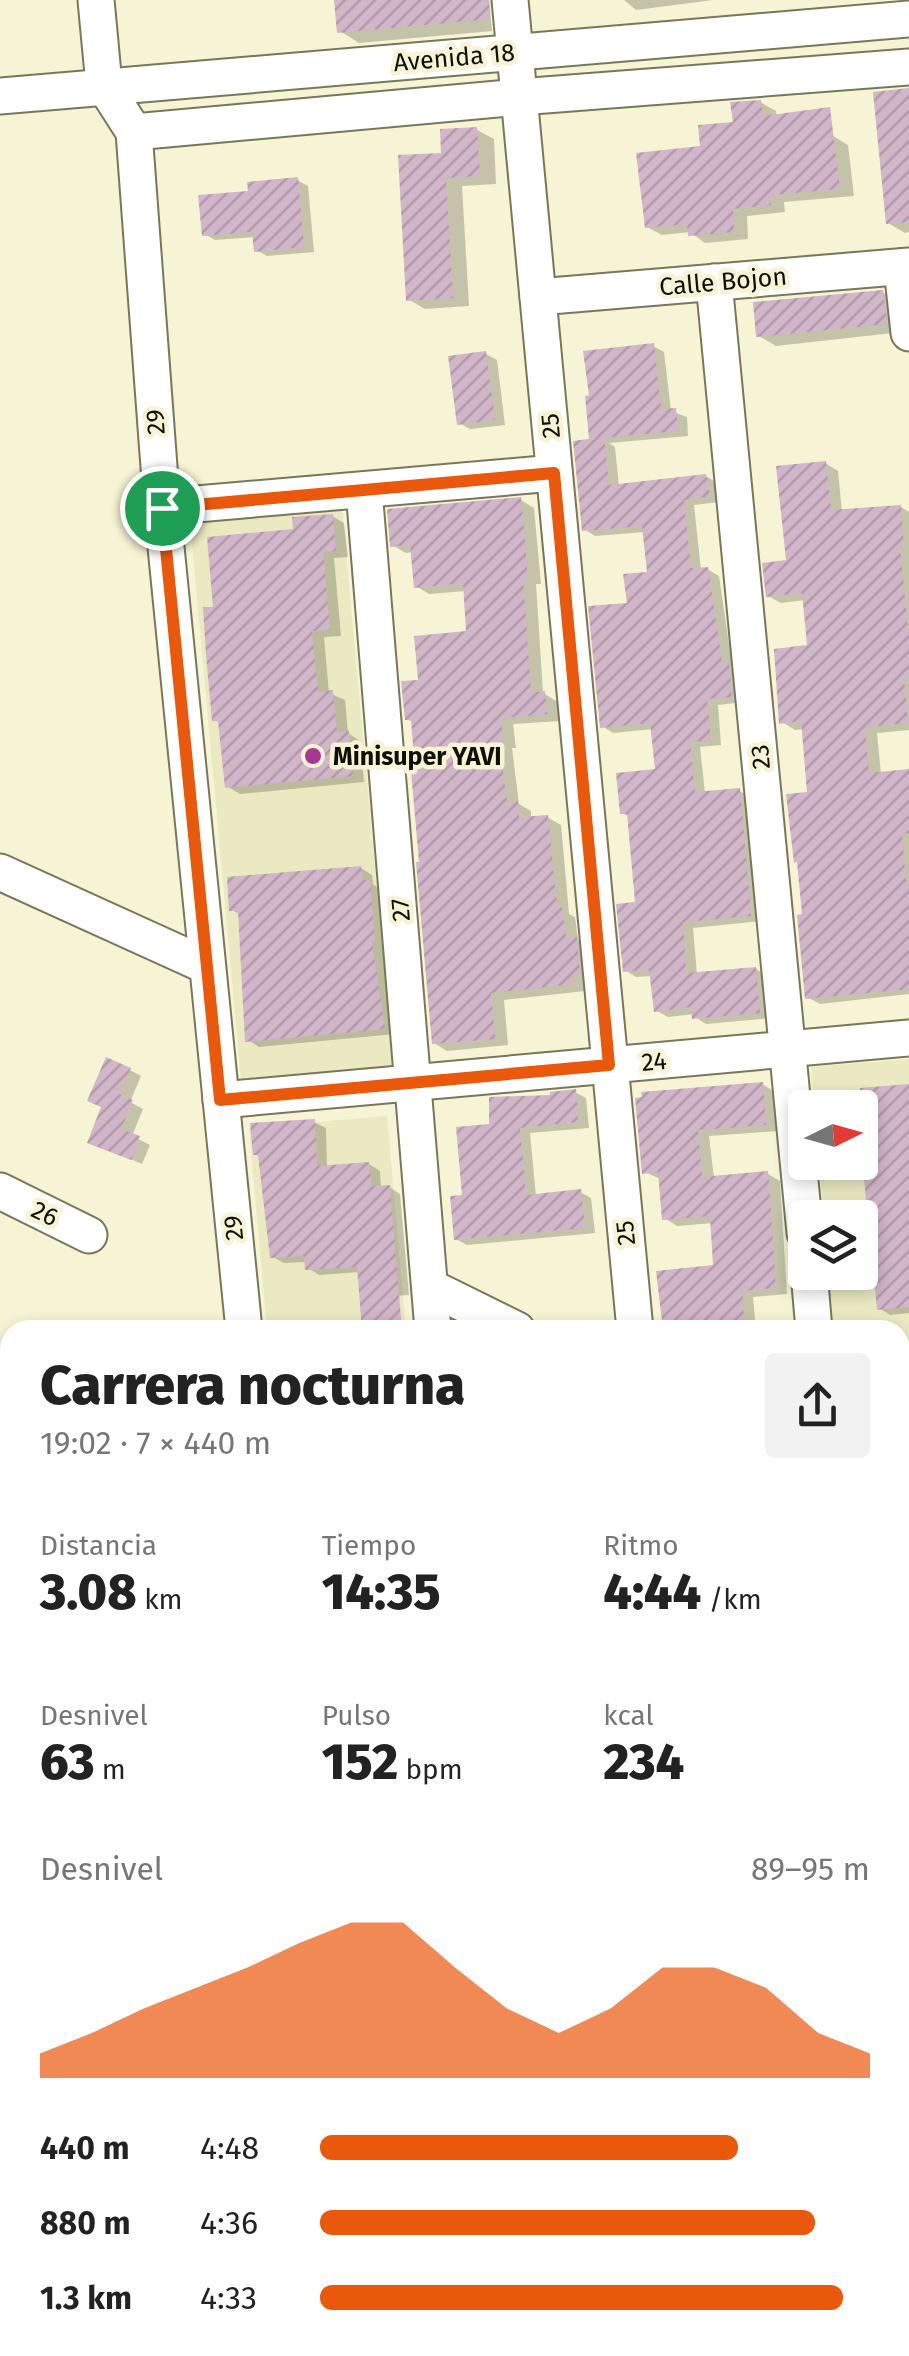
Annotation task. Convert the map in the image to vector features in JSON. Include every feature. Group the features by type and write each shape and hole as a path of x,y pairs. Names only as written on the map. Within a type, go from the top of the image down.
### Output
{"street":[{"name":"29","path":"96,0 104,85 134,132 162,508 243,1320"},
{"name":"25","path":"510,0 634,1320"},
{"name":"Avenida 18","path":"0,96 909,20"},
{"name":"Avenida 18","path":"134,132 909,67"},
{"name":"Calle Bojon","path":"538,296 906,267"},
{"path":"906,267 909,333"},
{"name":"23","path":"714,282 802,1200"},
{"path":"162,508 554,473"},
{"name":"27","path":"364,490 432,1320"},
{"path":"0,872 208,966"},
{"name":"24","path":"220,1100 909,1038"},
{"name":"26","path":"0,1191 90,1235"},
{"path":"430,1287 497,1320"},
{"path":"811,1290 813,1320"}],"shaded area":[{"path":"342,507 393,1066 241,1080 190,521"},
{"path":"909,1059 909,1320 832,1320 829,1290 878,1290 878,1200 822,1200 821,1180 878,1180 878,1090 813,1090 811,1067"},
{"path":"387,1116 405,1320 266,1320 249,1128"}],"building":[{"path":"334,0 489,0 490,19 337,33"},
{"path":"909,88 909,222 886,224 873,92"},
{"path":"761,100 763,116 830,107 840,189 770,195 771,205 733,209 734,232 688,236 687,224 645,228 636,153 700,146 698,125 733,122 730,102"},
{"path":"477,127 480,176 446,178 453,298 406,301 398,155 441,153 440,129"},
{"path":"298,177 304,247 254,252 252,232 202,236 198,195 248,191 247,182"},
{"path":"883,290 887,324 756,337 753,302"},
{"path":"654,343 661,409 676,408 678,431 589,439 583,351"},
{"path":"486,351 495,420 457,425 448,356"},
{"path":"604,437 609,485 706,474 710,496 684,500 691,568 708,567 722,662 729,661 732,697 707,699 711,740 690,742 695,792 740,788 751,916 683,922 686,973 756,967 760,1013 692,1019 691,1007 654,1012 649,970 623,972 616,904 635,902 627,814 620,814 616,773 655,769 650,723 600,728 588,606 627,603 623,574 647,572 642,526 582,531 573,441"},
{"path":"826,461 831,510 901,505 904,548 900,548 909,638 909,677 904,678 908,723 865,727 869,773 909,769 909,833 902,834 909,881 909,989 805,999 797,915 802,914 786,794 807,792 801,721 779,724 774,649 807,645 802,593 766,597 762,563 786,560 776,466"},
{"path":"521,497 531,693 545,691 547,714 501,718 503,741 499,742 507,802 518,801 519,817 548,815 557,907 562,907 566,937 577,936 580,975 572,976 573,984 491,993 495,1039 432,1044 416,862 411,720 405,720 401,681 418,680 414,636 466,631 463,583 414,588 410,545 390,547 387,509"},
{"path":"333,514 336,551 323,552 330,630 312,631 318,692 333,690 337,732 349,731 353,776 225,788 218,721 212,721 206,654 203,607 213,607 207,537 293,529 292,517"},
{"path":"361,866 363,880 370,880 372,941 385,1029 245,1042 238,911 229,911 227,877"},
{"path":"106,1057 131,1068 119,1094 133,1100 121,1129 140,1136 131,1160 87,1143 101,1107 87,1101"},
{"path":"763,1082 766,1125 698,1130 702,1177 768,1171 776,1288 742,1291 744,1320 662,1320 656,1271 713,1265 710,1216 662,1220 658,1172 642,1174 635,1098 642,1097 641,1092"},
{"path":"909,1084 909,1307 877,1310 878,1200 866,1200 864,1180 878,1180 878,1090 860,1088"},
{"path":"576,1089 578,1122 520,1128 526,1195 581,1189 585,1228 454,1240 450,1196 462,1195 456,1127 489,1124 489,1097 550,1095"},
{"path":"315,1119 317,1166 369,1162 372,1186 390,1185 401,1320 361,1320 357,1267 305,1270 304,1256 270,1258 258,1155 253,1155 250,1123"}],"place":[{"name":"Minisuper YAVI","path":"313,756"}],"route":[{"path":"554,473 609,1065 220,1100 162,508 554,473"}]}
